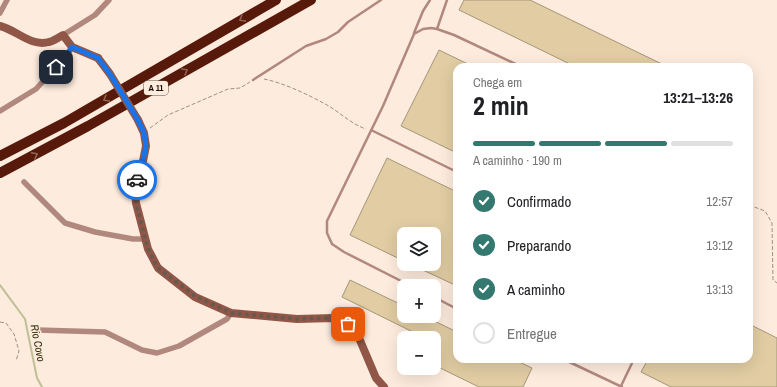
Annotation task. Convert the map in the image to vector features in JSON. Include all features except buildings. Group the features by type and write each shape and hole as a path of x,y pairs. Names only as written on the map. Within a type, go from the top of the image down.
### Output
{"highway":[{"name":"A 11","path":"0,156 64,123 276,0"},
{"name":"A 11","path":"0,173 88,126 311,0"}],"street":[{"path":"0,13 7,0"},
{"path":"0,26 8,28 36,43 50,42 95,15 109,0"},
{"path":"63,35 72,47 98,58 110,74 138,120 144,133 146,146 137,177 135,190 136,203 148,249 158,268 195,296 231,313 297,319 334,318 348,324 359,338 376,378 384,387"},
{"path":"0,111 36,89 66,56 72,47"},
{"path":"24,182 64,223 95,232 133,239 145,239"},
{"path":"37,330 105,332 142,350 157,353 179,346 227,319 231,313"}],"lane":[{"path":"253,80 306,46 338,32 348,22 381,0"},
{"path":"397,279 344,252 332,244 327,233 327,220 371,130 423,11 430,0"},
{"path":"437,29 447,0"},
{"path":"414,34 423,29 437,29 454,35 514,63"},
{"path":"371,130 453,170"},
{"path":"441,301 453,307"},
{"path":"571,363 621,387 632,363"}],"path":[{"path":"144,133 168,115 228,89 240,88 253,80 265,79 288,87 327,106 356,126 371,130"},
{"path":"753,206 765,211 772,223 773,280 777,283"},
{"path":"0,322 6,323 14,334 19,351 16,361"}],"waterway":[{"name":"Rio Covo","path":"0,285 25,319 37,378 42,387"}],"way so far":[{"path":"137,180 135,190 136,203 148,249 158,268 195,296 231,313 297,319 334,318 348,324"}],"route":[{"path":"56,67 72,47 87,52 98,58 110,74 138,120 144,133 146,146 137,180"}]}
